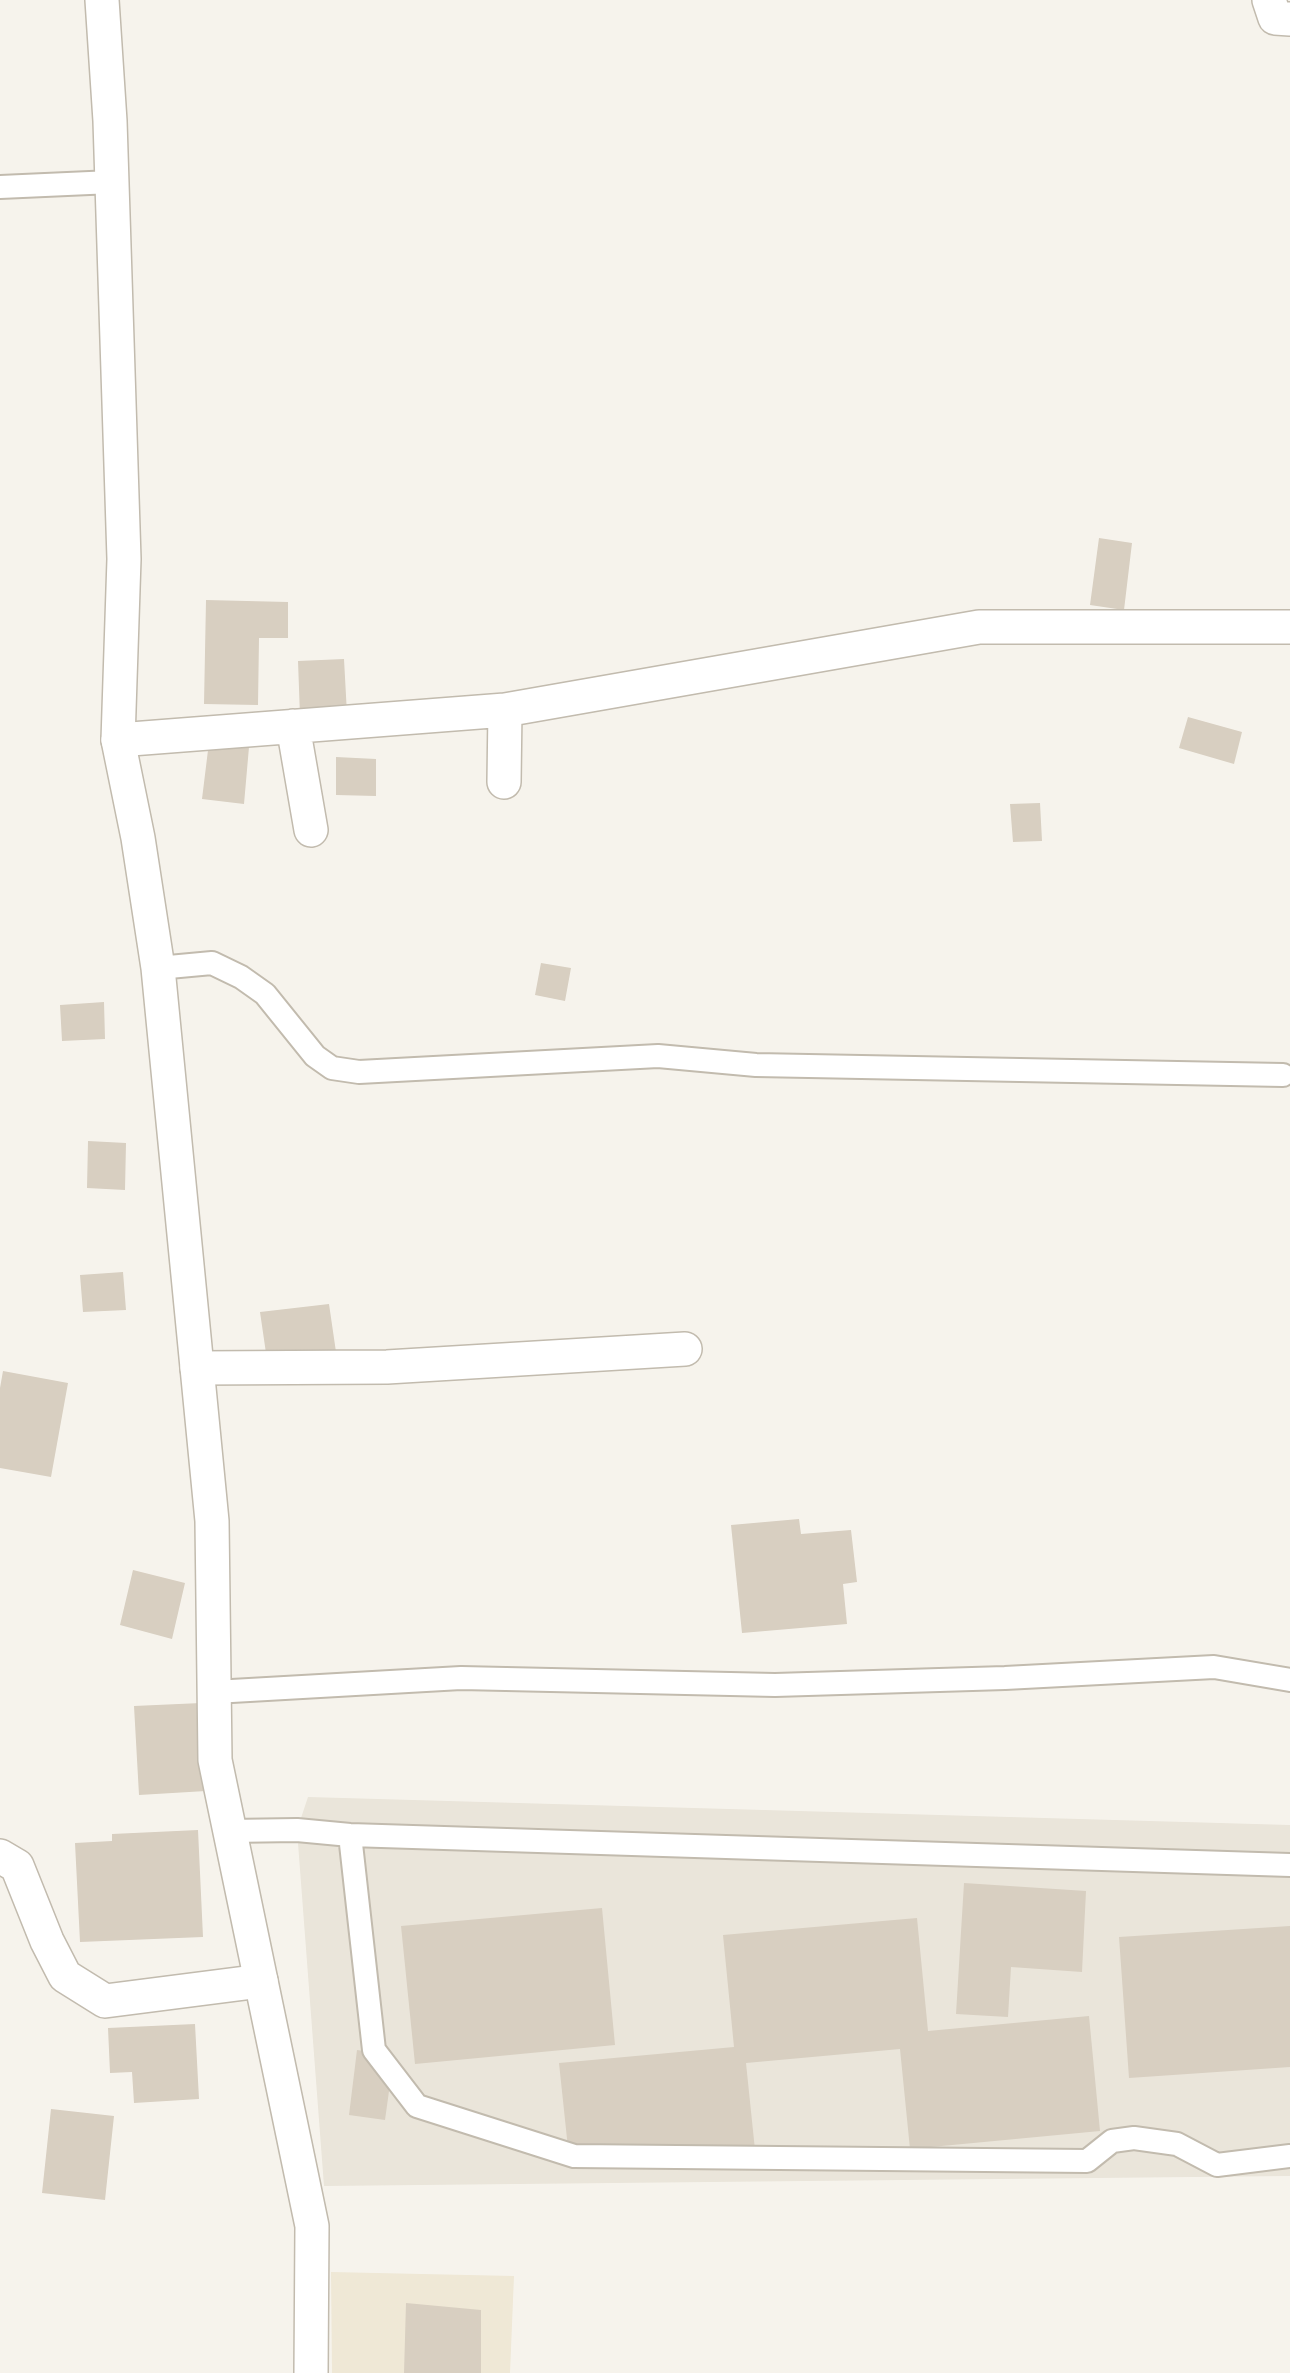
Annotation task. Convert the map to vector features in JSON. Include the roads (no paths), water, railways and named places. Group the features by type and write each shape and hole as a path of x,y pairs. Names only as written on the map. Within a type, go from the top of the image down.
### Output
{"street":[{"path":"102,0 110,121 124,559 118,740 138,838 158,968 212,1521 215,1760 312,2226 311,2373"},
{"path":"1269,0 1275,18 1290,19"},
{"path":"118,740 505,710 979,627 1290,627"},
{"path":"504,782 505,710"},
{"path":"293,726 311,830"},
{"path":"197,1368 387,1367 685,1349"},
{"path":"0,1856 18,1866 47,1941 66,1976 105,2001 261,1982"}],"lane":[{"path":"0,188 112,182"},
{"path":"158,968 212,963 241,977 265,994 315,1056 332,1068 359,1072 658,1056 756,1065 1283,1075"},
{"path":"214,1692 461,1678 775,1685 1017,1677 1214,1667 1290,1680"},
{"path":"229,1831 297,1830 350,1835 1290,1865"},
{"path":"350,1835 374,2050 417,2106 428,2110 574,2156 1087,2161 1112,2141 1134,2138 1177,2144 1217,2165 1290,2156"}]}
